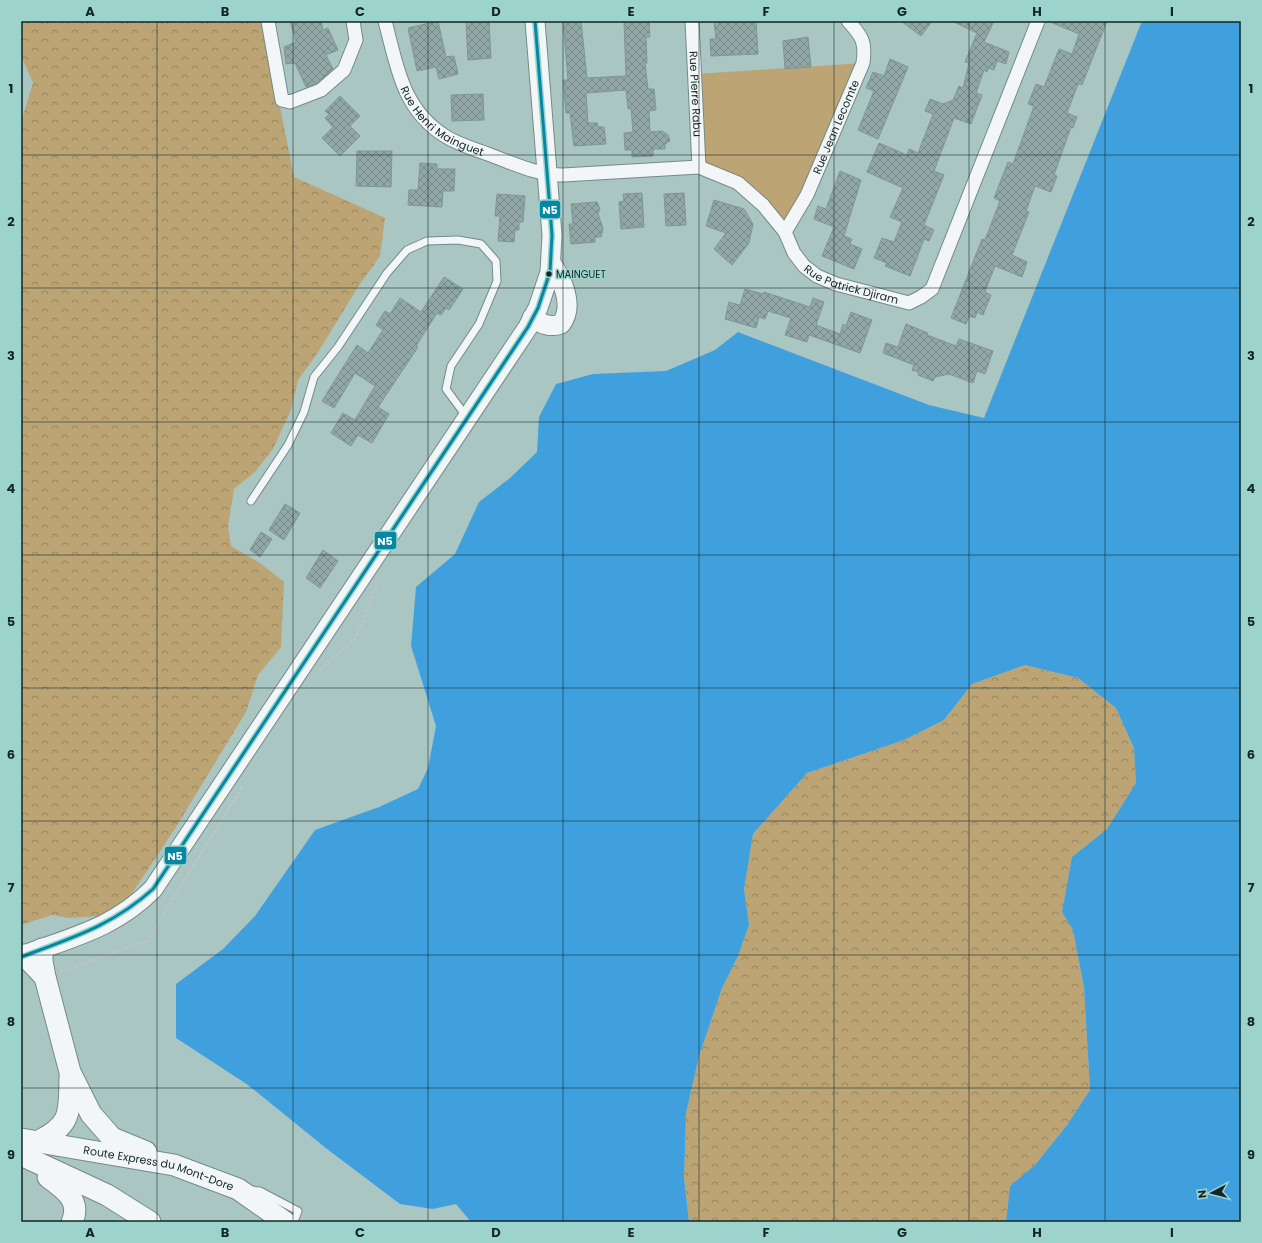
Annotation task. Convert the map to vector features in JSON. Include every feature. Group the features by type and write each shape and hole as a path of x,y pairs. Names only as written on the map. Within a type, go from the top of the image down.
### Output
{"main road":[{"path":"174,1165 112,1138 91,1114 70,1072 45,977 29,954 94,931 120,917 137,905 154,889 468,418 532,318 546,287 551,263 552,235 535,21"},
{"path":"532,318 543,325 551,326 561,324 566,314 567,307 563,287 551,263"},
{"path":"30,1140 51,1135 66,1121 70,1107 70,1072"},
{"name":"Route Express du Mont-Dore","path":"30,1140 174,1165 238,1189 285,1222"},
{"path":"24,1157 42,1173 70,1193 74,1206 72,1222"},
{"path":"24,1157 106,1195 150,1222"}],"street":[{"path":"268,21 282,100 290,102 321,90 344,70 356,40 353,21"},
{"name":"Rue Henri Mainguet","path":"385,21 402,88 414,107 428,123 446,137 535,172 548,174"},
{"name":"Rue Pierre Rabu","path":"692,21 699,167"},
{"name":"Rue Jean Lecomte","path":"785,232 807,195 862,63 865,48 861,36 848,21"},
{"name":"Rue Patrick Djiram","path":"548,174 699,167 738,183 763,205 785,232 794,253 804,266 817,276 836,284 909,303 922,297 932,288 1038,21"}],"lane":[{"path":"251,501 288,446 304,412 314,377 338,347 388,273 407,250 428,241 458,240 481,244 496,261 497,282 479,324 451,366 446,389 468,418"},
{"path":"238,1189 260,1191 298,1211 294,1222"}],"green space":[{"path":"21,21 263,21 294,177 385,218 380,256 358,287 317,354 298,380 291,410 273,449 255,472 234,489 228,526 231,546 260,563 284,582 281,647 258,675 246,712 176,827 129,898 99,916 69,918 52,915 21,925 21,122 33,83 21,56"},
{"path":"863,63 785,232 763,205 699,167 696,74"},
{"path":"1025,665 1078,678 1116,708 1134,748 1136,783 1107,829 1072,857 1062,912 1073,930 1084,987 1090,1090 1067,1125 1035,1165 1010,1186 1006,1222 689,1222 684,1178 686,1113 699,1056 722,988 738,956 749,925 744,889 753,834 807,773 904,740 944,720 972,684"}],"water":[{"path":"1142,21 1241,21 1241,1222 1006,1222 1010,1186 1035,1165 1067,1125 1090,1090 1084,987 1073,930 1062,912 1072,857 1107,829 1136,783 1134,748 1116,708 1078,678 1025,665 972,684 944,720 904,740 807,773 753,834 744,889 749,925 738,956 722,988 699,1056 686,1113 684,1178 689,1222 471,1222 456,1204 433,1209 400,1204 327,1149 248,1085 176,1038 176,984 223,949 255,916 315,830 379,807 418,789 428,768 436,726 411,646 416,587 455,554 479,502 510,478 537,452 539,417 556,384 593,374 666,371 715,350 738,332 929,405 984,418"}],"building":[{"path":"290,21 321,21 323,30 328,28 338,50 326,55 333,69 317,83 306,87 295,63 286,64 284,47 296,42"},
{"path":"438,21 446,57 454,56 458,74 439,79 436,67 417,71 408,28"},
{"path":"466,21 489,21 491,58 468,60"},
{"path":"563,21 581,21 587,78 626,76 624,21 649,21 650,37 646,37 647,63 645,63 648,89 654,89 656,110 649,111 650,132 662,131 668,135 670,141 665,144 665,149 653,149 653,156 632,157 632,150 625,150 624,133 633,132 631,108 628,109 626,90 586,93 588,123 597,123 598,127 604,127 606,144 574,146 570,113 566,113 563,80 568,80"},
{"path":"714,21 756,21 758,54 711,56 710,39 716,39"},
{"path":"901,21 932,21 921,36"},
{"path":"952,21 994,21 984,42 1009,52 1006,64 997,61 994,70 988,68 987,72 984,70 976,93 982,95 971,124 954,118 934,171 944,175 924,225 934,230 929,241 924,239 910,276 885,266 887,263 874,258 882,238 894,242 902,222 890,217 903,188 867,172 879,143 907,155 909,149 918,153 933,114 925,111 930,99 943,104 953,100 959,86 963,88 969,63 965,62 977,33"},
{"path":"1048,21 1107,21 1082,85 1078,84 1067,113 1077,117 1073,128 1071,127 1054,175 1057,176 1051,192 1035,186 1026,211 1029,212 1012,255 1027,262 1022,277 995,266 985,292 991,295 983,315 977,312 975,318 969,316 966,324 951,318 982,239 985,240 1000,201 994,198 1008,162 1013,164 1034,106 1028,104 1036,84 1044,87 1059,49 1072,54 1079,34"},
{"path":"808,37 811,67 785,69 783,41"},
{"path":"890,59 908,67 878,139 858,130 874,91 866,88 873,72 884,76"},
{"path":"483,94 484,120 452,121 451,95"},
{"path":"340,96 360,116 350,126 360,136 340,156 322,138 333,127 325,118 329,114 325,111"},
{"path":"357,151 392,151 391,187 356,186"},
{"path":"420,163 437,164 437,169 455,169 454,191 443,191 442,207 408,205 409,190 418,190"},
{"path":"840,171 861,180 844,236 852,239 850,244 862,249 854,269 822,256 834,227 814,219 818,206 826,209"},
{"path":"642,193 644,227 621,229 619,202 624,201 623,194"},
{"path":"684,193 686,225 666,226 664,194"},
{"path":"497,194 525,196 523,222 519,222 519,230 515,230 514,242 498,241 500,216 495,216"},
{"path":"714,200 744,209 753,224 749,243 732,265 714,249 726,233 706,226"},
{"path":"597,202 600,209 598,214 603,228 601,237 595,237 595,242 571,244 569,224 573,224 571,204"},
{"path":"444,277 463,289 449,310 446,308 441,315 437,313 416,346 418,347 378,407 389,414 372,443 358,435 351,446 331,433 343,413 355,420 375,386 355,373 334,408 322,401 357,345 368,353 383,330 376,325 385,311 390,314 400,298 421,312"},
{"path":"745,289 763,294 764,292 810,307 813,298 824,302 816,325 840,334 843,324 846,326 851,312 872,320 860,353 809,335 807,342 785,335 791,318 768,311 765,319 759,317 756,328 725,319 729,302 740,305"},
{"path":"906,324 928,333 927,335 956,346 959,339 993,351 985,374 977,371 973,383 949,374 935,377 933,381 918,375 919,372 912,370 914,365 883,353 886,343 898,347"},
{"path":"285,504 300,513 284,540 269,530"},
{"path":"261,532 272,539 260,557 250,550"},
{"path":"323,550 338,561 320,588 306,578"}],"transit line":[{"name":"N5","path":"21,957 74,937 106,922 138,902 153,889 528,327 538,308 550,272 552,235 535,21"}],"place":[{"name":"MAINGUET","path":"549,274"}]}
